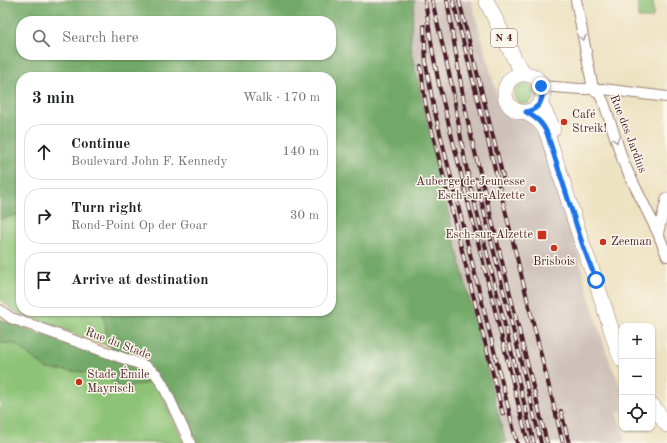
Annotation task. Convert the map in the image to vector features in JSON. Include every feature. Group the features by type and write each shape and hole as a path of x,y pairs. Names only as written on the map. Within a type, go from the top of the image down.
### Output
{"main road":[{"name":"N 4","path":"486,0 516,62 525,74"},
{"name":"N 4","path":"486,0 510,80"},
{"path":"525,74 535,78 538,81 541,86 542,98 536,108 531,111 520,112 509,106 506,101 505,90 510,80 519,75 525,74"},
{"path":"540,103 550,120 619,334"},
{"path":"526,112 536,118 542,124 547,133 583,246 596,280 622,359"},
{"path":"655,409 667,425"},
{"path":"655,420 667,435"}],"street":[{"path":"576,0 593,88"},
{"path":"541,86 580,89 593,88 667,97"},
{"name":"Rue des Jardins","path":"593,88 599,93 604,103 624,164 658,233 667,256"},
{"path":"658,233 667,198"},
{"name":"Rue du Stade","path":"0,310 11,318 145,366 156,374 163,385 190,443"}],"shaded area":[{"path":"415,0 471,0 501,109 518,117 536,118 577,248 585,283 602,339 619,382 619,412 617,414 619,420 619,431 623,431 625,438 624,443 506,443 460,262 410,47"}],"green space":[{"path":"0,0 415,0 410,47 460,262 506,443 190,443 156,374 110,353 112,347 109,346 104,316 336,316 336,72 16,72 16,215 0,219"},
{"path":"638,0 653,0 653,18 638,18"},
{"path":"524,84 531,87 534,94 531,101 524,104 517,101 514,94 517,87"},
{"path":"16,215 16,311 0,299 0,219"},
{"path":"26,316 104,316 109,346"},
{"name":"Stade Émile Mayrisch","path":"0,319 154,378 184,443 0,443"},
{"path":"0,319 141,369 154,378 154,382 121,388 104,374 47,369 15,344 0,343"}],"railway":[{"path":"425,0 440,89 528,443"},
{"path":"432,0 452,86 469,180 534,443"},
{"path":"447,0 470,132 547,443"},
{"path":"453,0 563,443"},
{"path":"459,0 503,177"},
{"path":"424,26 426,65 434,109 517,443"},
{"path":"421,66 427,111 503,414"},
{"path":"476,179 541,443"},
{"path":"561,411 569,443"}],"place":[{"name":"Café Streik!","path":"564,122"},
{"name":"Auberge de Jeunesse Esch-sur-Alzette","path":"533,189"},
{"name":"Esch-sur-Alzette","path":"542,235"},
{"name":"Zeeman","path":"603,242"},
{"name":"Brisbois","path":"554,248"},
{"name":"Stade Émile Mayrisch","path":"79,382"}],"route":[{"path":"541,86 542,98 540,103 536,108 526,112 542,124 547,133 583,246 596,280"}]}
